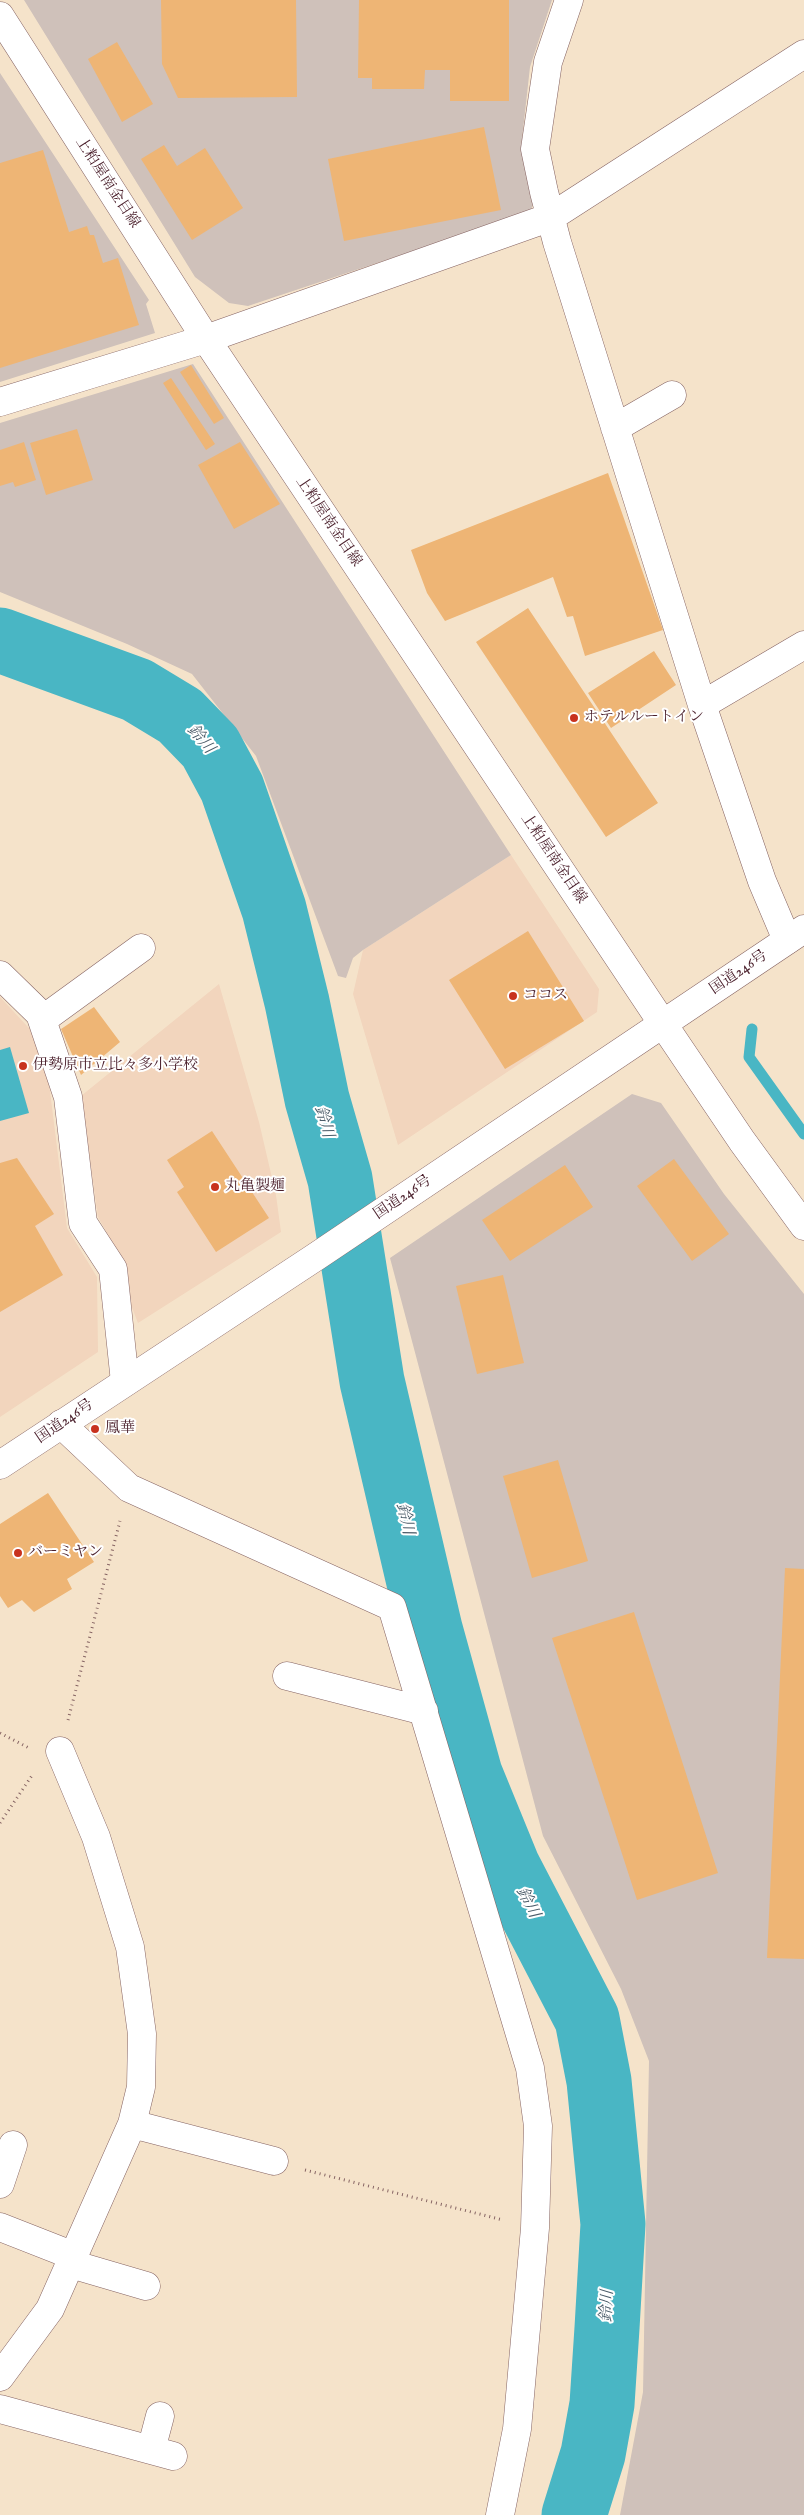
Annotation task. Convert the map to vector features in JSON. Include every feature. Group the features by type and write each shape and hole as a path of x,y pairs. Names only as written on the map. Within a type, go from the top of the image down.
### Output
{"main road":[{"path":"569,0 548,62 535,148 551,217 702,704 762,882 796,935"},
{"name":"上粕屋南金目線","path":"0,16 8,44 663,1024 742,1141 804,1226"},
{"path":"0,402 206,339 551,217 804,54"},
{"path":"615,428 672,395"},
{"path":"702,704 804,645"},
{"name":"国道246号","path":"0,1465 314,1258 796,935"},
{"path":"42,1020 141,948"},
{"path":"0,975 40,1014 68,1097 82,1224 113,1269 125,1382"},
{"path":"62,1424 128,1488 392,1607 530,2068 538,2126 535,2228 517,2429 500,2515"},
{"path":"287,1676 424,1711"},
{"path":"0,2377 50,2308 132,2124 141,2087 142,2034 130,1948 96,1837 52,1754"},
{"path":"132,2124 274,2162"},
{"path":"0,2184 13,2145"},
{"path":"0,2227 72,2260 146,2286"},
{"path":"0,2409 162,2453 160,2416"}],"path":[{"path":"0,1823 52,1754 128,1488"},
{"path":"0,1733 52,1754"},
{"path":"274,2162 535,2228"}],"shaded area":[{"path":"24,0 552,0 530,67 521,148 534,202 530,212 248,306 229,303 195,277"},
{"path":"0,73 149,300 146,304 155,333 0,382"},
{"path":"193,364 511,855 363,950 353,958 346,978 338,976 256,756 192,674 127,644 0,592 0,423"},
{"path":"511,855 599,989 597,1012 398,1145 353,994 363,950"},
{"path":"219,984 259,1122 276,1195 281,1232 138,1323 131,1305 124,1262 98,1217 81,1096"},
{"path":"0,997 41,1041 50,1091 67,1228 97,1277 98,1352 0,1417"},
{"path":"632,1094 661,1103 724,1194 804,1294 804,2515 620,2515 643,2392 649,2061 621,1989 543,1836 390,1258"}],"water":[{"path":"10,1047 29,1113 0,1121 0,1050"}],"building":[{"path":"161,0 296,0 297,97 178,98 162,64"},
{"path":"359,0 509,0 509,101 450,101 450,70 425,70 424,89 372,89 372,78 358,78"},
{"path":"117,42 153,104 122,122 88,59"},
{"path":"484,127 501,210 344,241 328,159"},
{"path":"164,145 177,166 205,148 243,208 192,240 141,159"},
{"path":"43,150 69,232 87,226 90,235 94,235 103,263 118,258 139,325 0,368 0,163"},
{"path":"191,365 224,418 214,424 180,372"},
{"path":"171,378 215,444 206,450 163,383"},
{"path":"77,429 93,480 46,495 30,443"},
{"path":"24,442 36,480 15,487 13,482 0,486 0,450"},
{"path":"240,442 280,504 234,529 198,465"},
{"path":"608,473 663,630 585,656 573,616 567,617 553,577 445,621 427,593 411,550"},
{"path":"528,608 658,803 606,837 476,642"},
{"path":"654,651 676,685 611,728 588,693"},
{"path":"528,931 584,1021 505,1069 449,980"},
{"path":"94,1007 120,1042 81,1075 61,1029"},
{"path":"212,1131 269,1218 216,1252 177,1192 184,1187 167,1160"},
{"path":"17,1158 54,1214 35,1226 63,1275 0,1312 0,1163"},
{"path":"674,1159 729,1234 692,1261 637,1186"},
{"path":"565,1165 593,1207 510,1261 482,1220"},
{"path":"503,1275 524,1363 477,1374 456,1286"},
{"path":"558,1460 588,1561 532,1578 503,1476"},
{"path":"48,1493 94,1562 67,1579 72,1589 34,1612 22,1600 8,1608 0,1596 0,1524"},
{"path":"785,1568 804,1569 804,1959 767,1958"},
{"path":"634,1612 718,1873 637,1900 552,1638"}],"waterway":[{"name":"鈴川","path":"0,640 137,690 180,716 210,747 232,788 274,909 297,1002 317,1099 340,1179 372,1381 430,1629 470,1774 508,1867 587,2019 599,2081 613,2224 602,2404 593,2454 574,2515"},
{"path":"752,1029 749,1057 804,1134"}],"place":[{"name":"ホテルルートイン","path":"574,718"},
{"name":"ココス","path":"513,996"},
{"name":"伊勢原市立比々多小学校","path":"23,1066"},
{"name":"丸亀製麺","path":"215,1187"},
{"name":"鳳華","path":"95,1429"},
{"name":"バーミヤン","path":"18,1553"}]}
